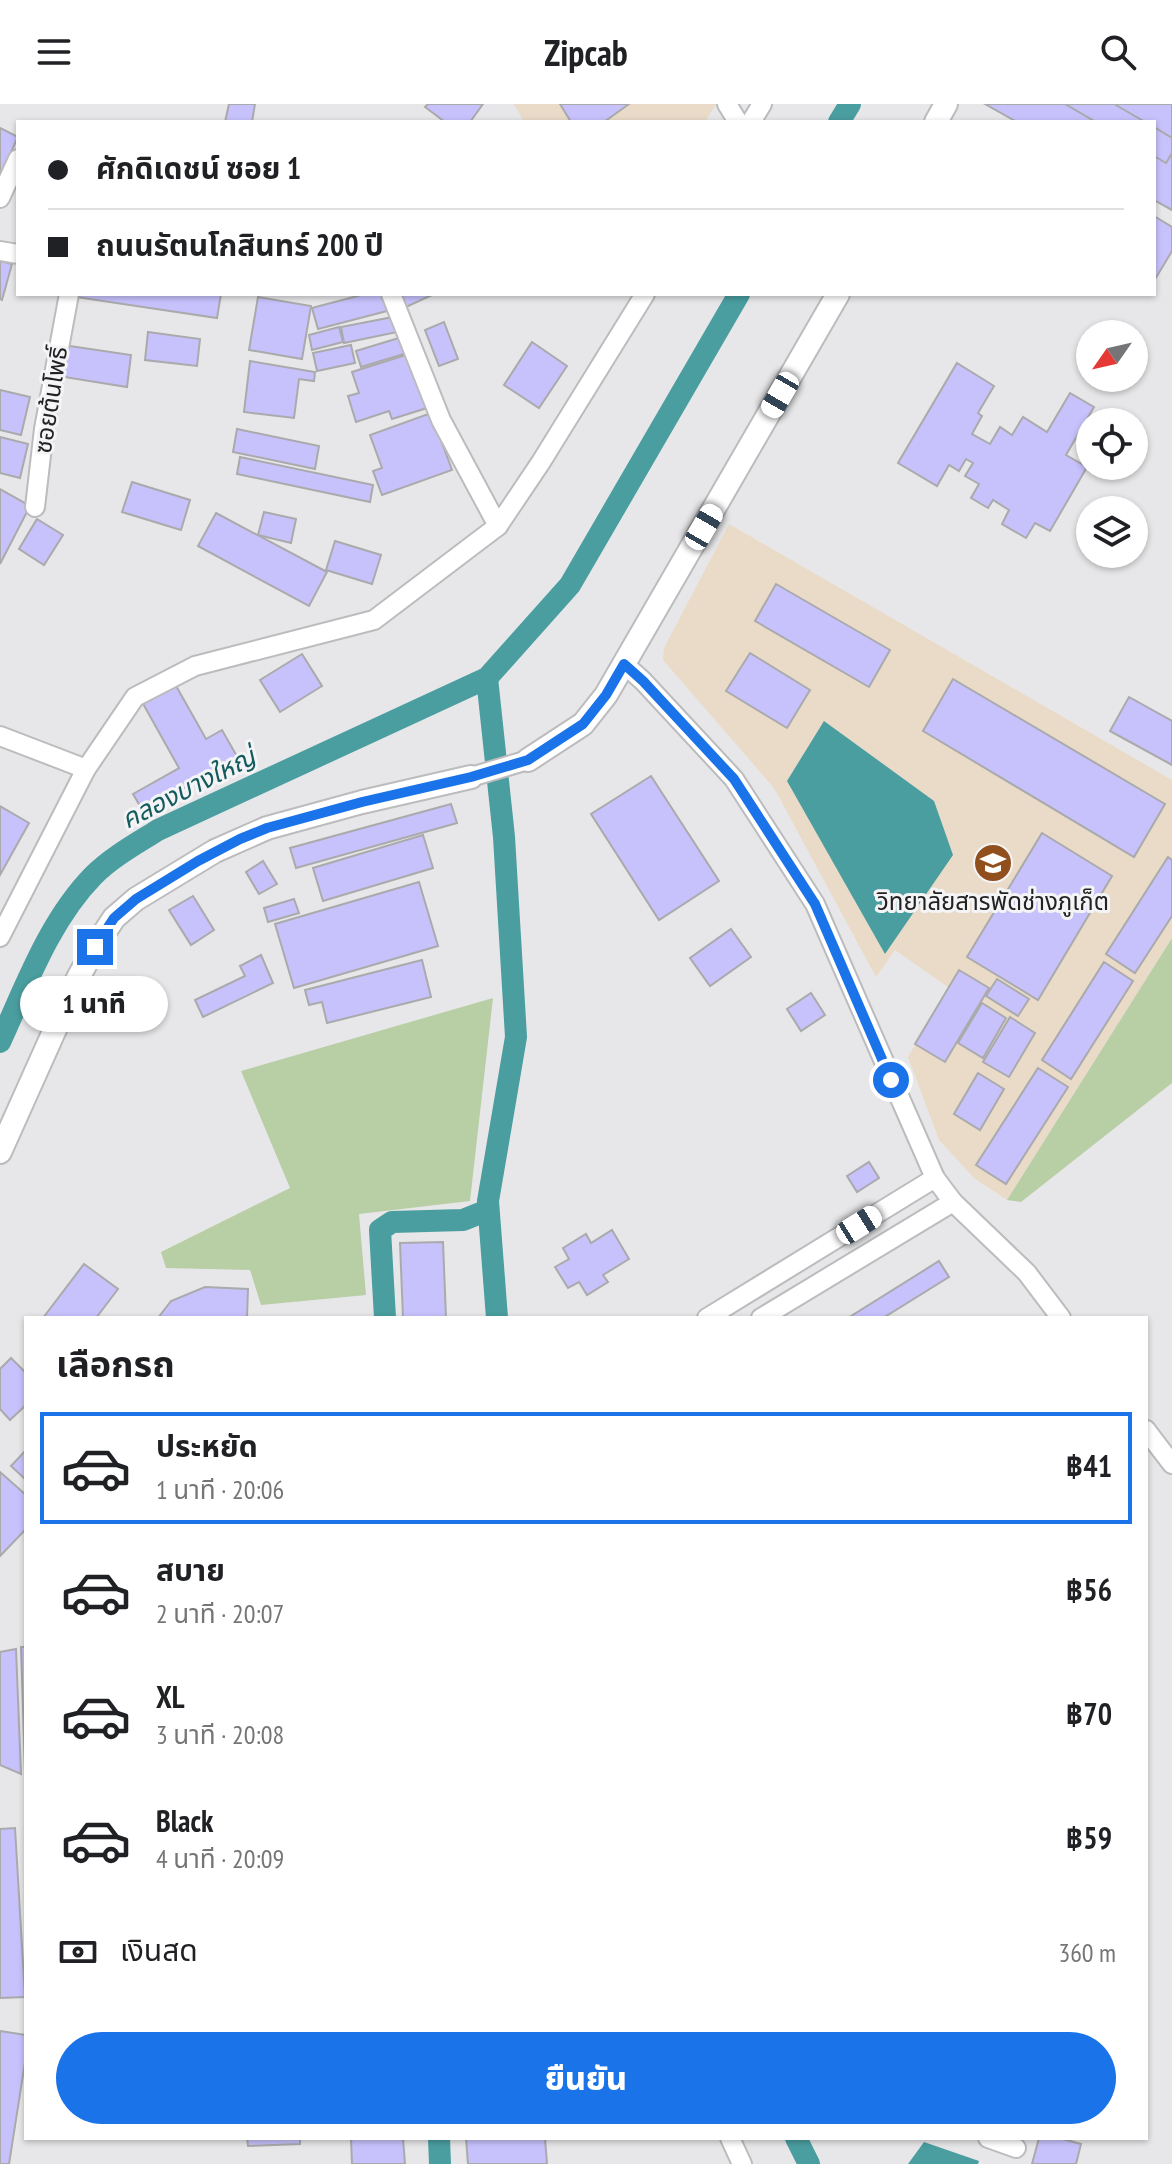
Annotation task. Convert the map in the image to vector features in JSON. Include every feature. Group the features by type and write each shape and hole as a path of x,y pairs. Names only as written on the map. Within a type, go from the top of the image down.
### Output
{"street":[{"path":"0,198 16,163"},
{"name":"ซอยต้นโพธิ์","path":"35,507 44,429 69,296"},
{"path":"392,296 441,420 498,526"},
{"path":"0,937 86,769 135,697 195,666 374,620 498,526 644,296"},
{"path":"0,1152 78,978 114,918 136,899 215,851 267,828 528,760 583,724 601,703 837,296"},
{"path":"624,664 734,779 815,904 935,1178 953,1202 1027,1273 1059,1316"},
{"path":"0,736 86,769"},
{"path":"710,1316 935,1178"},
{"path":"764,1316 953,1202"},
{"path":"1148,1433 1172,1464"},
{"path":"731,2140 742,2164"},
{"path":"992,2140 1015,2150"}],"shaded area":[{"path":"514,104 716,104 706,120 523,120"},
{"name":"วิทยาลัยสารพัดช่างภูเก็ต","path":"729,524 1172,780 1172,938 1007,1200 974,1178 939,1140 908,1057 948,987 895,950 876,977 774,788 663,660 664,648"}],"green space":[{"path":"1172,938 1172,1083 1021,1202 1007,1200"},
{"path":"493,998 470,1201 359,1214 366,1295 261,1305 250,1270 166,1268 161,1252 290,1188 241,1071"}],"water":[{"path":"824,721 934,801 953,855 885,954 787,781"},
{"path":"924,2142 979,2161 978,2164 908,2164"}],"building":[{"path":"229,104 255,104 252,120 225,120"},
{"path":"428,104 483,104 471,120 442,120 425,107"},
{"path":"560,104 629,104 607,120 570,120"},
{"path":"985,104 1172,104 1172,210 1156,201 1156,120 1013,120"},
{"path":"1065,104 1114,104 1142,120 1093,120"},
{"path":"0,128 16,136 16,141 0,176"},
{"path":"1156,128 1172,138 1172,153 1166,163 1156,157"},
{"path":"1156,217 1172,227 1172,251 1156,278"},
{"path":"0,261 12,264 2,300 0,299"},
{"path":"76,296 221,296 217,318"},
{"path":"357,296 383,296 387,311 318,329 312,308"},
{"path":"398,296 430,296 404,308"},
{"path":"258,297 311,306 302,359 249,350"},
{"path":"393,317 397,332 344,343 341,327"},
{"path":"444,322 458,359 439,366 425,330"},
{"path":"339,327 343,342 312,350 309,335"},
{"path":"148,332 200,339 197,366 145,360"},
{"path":"402,337 407,353 361,367 356,351"},
{"path":"532,342 567,366 539,408 504,385"},
{"path":"63,345 131,355 127,387 58,376"},
{"path":"351,345 355,363 317,371 313,353"},
{"path":"409,354 427,408 392,419 389,411 356,422 348,396 359,393 352,372"},
{"path":"250,361 315,372 314,381 299,379 294,418 244,412"},
{"path":"957,363 994,386 978,413 982,416 972,434 990,444 1000,427 1012,435 1023,417 1047,432 1070,393 1094,407 1076,408 1076,438 1066,455 1076,461 1076,480 1079,480 1050,531 1035,523 1026,538 1002,524 1009,510 993,500 988,508 971,498 979,484 965,476 973,463 966,459 959,471 949,465 937,486 898,463"},
{"path":"0,390 30,397 21,435 0,430"},
{"path":"431,413 452,470 382,495 373,471 382,468 370,435"},
{"path":"237,429 319,446 315,469 233,452"},
{"path":"0,437 28,444 20,478 0,473"},
{"path":"240,457 373,485 370,502 237,474"},
{"path":"132,482 190,500 181,530 122,512"},
{"path":"0,489 30,506 0,564"},
{"path":"264,512 296,519 291,543 258,535"},
{"path":"216,513 327,572 309,606 198,546"},
{"path":"37,519 63,535 44,565 19,549"},
{"path":"335,541 381,555 372,584 326,570"},
{"path":"776,584 890,650 869,687 755,621"},
{"path":"750,653 810,690 787,728 726,691"},
{"path":"302,654 322,686 280,712 260,680"},
{"path":"953,679 1165,804 1134,857 923,731"},
{"path":"175,684 206,739 222,730 238,758 143,811 133,794 179,768 142,702"},
{"path":"1129,697 1172,721 1172,765 1110,731"},
{"path":"651,776 719,881 659,920 591,814"},
{"path":"451,804 457,823 296,868 290,848"},
{"path":"0,806 29,823 0,875"},
{"path":"1042,833 1112,876 1038,1000 967,957"},
{"path":"423,835 433,868 323,901 313,868"},
{"path":"1168,857 1172,860 1172,916 1135,973 1106,954"},
{"path":"263,861 277,884 259,894 246,872"},
{"path":"419,882 438,946 294,988 275,924"},
{"path":"193,896 214,930 191,945 169,910"},
{"path":"294,899 299,913 268,922 264,908"},
{"path":"731,929 751,957 710,986 690,958"},
{"path":"261,955 273,983 203,1017 195,1000 245,976 240,966"},
{"path":"422,960 431,997 327,1023 322,1002 309,1005 305,990"},
{"path":"1104,962 1133,981 1071,1079 1042,1060"},
{"path":"959,970 989,988 945,1062 915,1044"},
{"path":"997,979 1029,999 1018,1016 986,996"},
{"path":"811,993 825,1015 801,1031 787,1009"},
{"path":"982,1003 1006,1018 983,1058 958,1043"},
{"path":"1010,1017 1035,1033 1009,1077 983,1062"},
{"path":"1038,1068 1068,1087 1006,1184 976,1165"},
{"path":"978,1073 1004,1089 980,1130 954,1114"},
{"path":"869,1162 879,1178 857,1192 847,1176"},
{"path":"612,1230 629,1259 603,1275 608,1282 587,1295 579,1282 568,1288 555,1267 569,1259 563,1248 586,1234 591,1243"},
{"path":"443,1242 446,1316 403,1316 400,1243"},
{"path":"939,1261 949,1277 886,1316 851,1316"},
{"path":"84,1264 118,1289 98,1316 45,1316"},
{"path":"205,1287 248,1289 247,1316 160,1316 171,1301"},
{"path":"11,1358 24,1371 24,1407 10,1420 0,1409 0,1369"},
{"path":"24,1452 24,1478 11,1466"},
{"path":"0,1472 24,1493 24,1531 0,1556"},
{"path":"21,1647 24,1647 24,1741"},
{"path":"16,1649 21,1774 0,1765 0,1652"},
{"path":"15,1828 24,1997 0,1998 0,1829"},
{"path":"0,2031 24,2035 24,2069 9,2164 0,2164"},
{"path":"247,2140 300,2140 300,2144 248,2146"},
{"path":"351,2140 403,2140 405,2164 352,2164"},
{"path":"466,2140 545,2140 547,2164 468,2164"},
{"path":"1038,2140 1066,2140 1081,2144 1076,2164 1032,2164"}],"waterway":[{"path":"840,120 850,104"},
{"name":"คลองบางใหญ่","path":"0,1042 29,977 64,913 93,876 124,851 158,830 487,678 570,585 738,296"},
{"path":"487,678 504,837 516,1037 488,1201 497,1316"},
{"path":"385,1316 380,1230 392,1222 463,1220 488,1210"},
{"path":"439,2140 440,2164"},
{"path":"797,2140 809,2164"}],"place":[{"name":"วิทยาลัยสารพัดช่างภูเก็ต","path":"993,863"}],"route":[{"path":"95,947 114,918 136,899 240,839 267,828 528,760 583,724 606,695 624,664 734,779 815,904 891,1080"}]}
